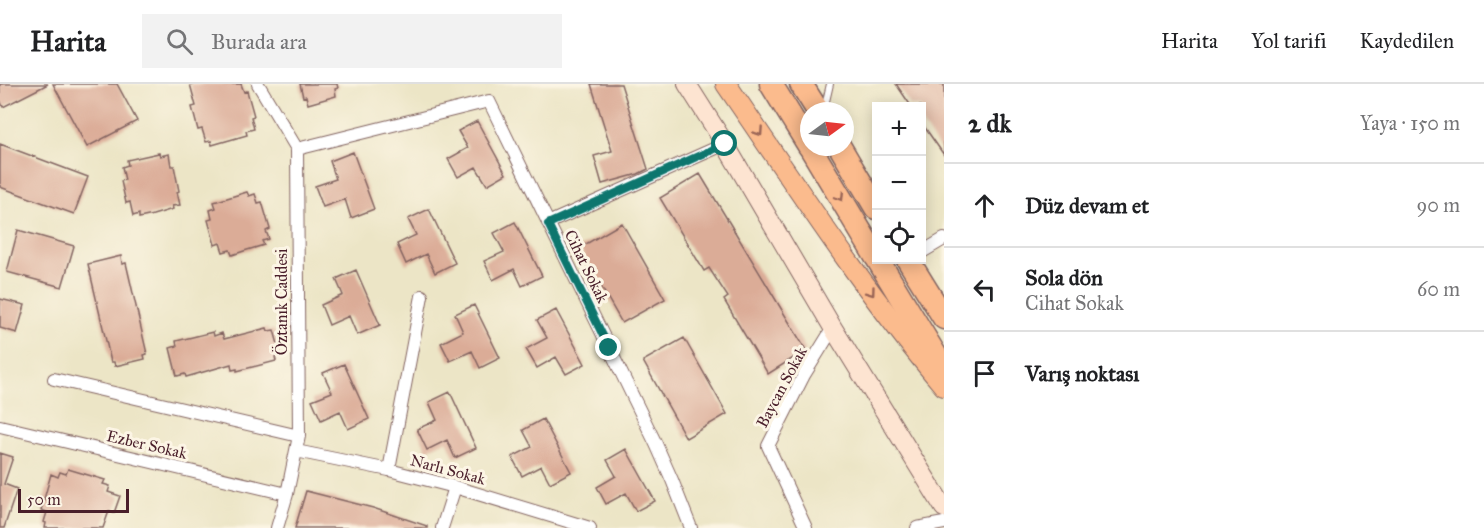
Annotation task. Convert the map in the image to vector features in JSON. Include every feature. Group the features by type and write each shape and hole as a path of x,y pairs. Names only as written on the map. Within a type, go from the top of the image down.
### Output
{"highway":[{"path":"771,84 800,131"},
{"path":"801,84 812,102"},
{"path":"815,156 872,250"},
{"path":"845,156 872,201"},
{"path":"881,264 944,369"},
{"path":"910,264 944,318"}],"main road":[{"path":"687,84 944,508"},
{"path":"726,84 866,286 910,346 944,386"}],"street":[{"path":"258,84 297,149"},
{"name":"Cihat Sokak","path":"297,149 489,102 656,444 691,528"},
{"path":"548,224 725,144"},
{"name":"Öztanık Caddesi","path":"277,528 287,494 299,436 297,149"},
{"path":"926,249 944,239"},
{"path":"389,470 422,296"},
{"name":"Baycan Sokak","path":"806,528 768,446 804,375 833,328"},
{"path":"54,379 299,436"},
{"name":"Ezber Sokak","path":"0,426 287,494"},
{"name":"Narlı Sokak","path":"296,451 389,470 455,487 590,528"},
{"path":"442,528 455,487"},
{"path":"917,528 944,523"}],"lane":[{"path":"826,102 830,84"}],"building":[{"path":"0,84 48,84 3,107 0,100"},
{"path":"53,84 117,84 137,121 87,147"},
{"path":"190,84 241,84 244,92 247,91 254,116 251,117 254,129 246,131 247,135 212,145 211,141 206,142 202,129 198,130 192,107 196,106"},
{"path":"300,84 337,84 338,88 335,89 336,96 308,104 306,96 303,97"},
{"path":"591,84 621,84 648,169 602,184 594,156 612,151"},
{"path":"896,84 944,84 944,155 926,129 926,102 908,102"},
{"path":"477,121 506,174 487,185 476,167 458,177 448,159 468,148 458,131"},
{"path":"0,144 88,177 74,214 0,187"},
{"path":"353,152 374,209 351,218 345,199 323,207 315,186 336,179 330,161"},
{"path":"159,153 160,156 169,154 171,166 174,166 180,205 172,206 173,209 153,215 139,218 139,214 133,216 130,202 126,203 121,181 125,180 122,167 128,165 127,160"},
{"path":"700,174 806,350 768,374 724,300 728,297 709,268 704,271 660,198"},
{"path":"247,192 249,196 255,194 258,203 262,202 270,229 266,231 269,239 262,241 264,245 232,255 230,250 223,252 220,243 215,245 208,220 212,219 210,210 216,208 214,202"},
{"path":"429,209 455,263 435,273 426,254 406,264 397,244 416,235 408,219"},
{"path":"515,222 542,276 522,286 514,269 493,280 484,261 504,252 494,233"},
{"path":"622,223 665,299 622,323 579,248"},
{"path":"18,230 74,246 62,287 7,272"},
{"path":"121,256 122,264 126,263 147,354 144,355 145,359 115,366 114,362 111,362 88,264"},
{"path":"356,270 380,325 357,335 349,316 329,325 321,305 343,295 336,279"},
{"path":"0,299 25,305 17,333 0,328"},
{"path":"474,305 500,358 480,368 472,351 450,361 441,343 463,332 455,314"},
{"path":"556,310 585,364 566,374 556,357 537,368 526,349 547,338 537,320"},
{"path":"267,328 268,331 274,330 281,355 275,357 276,361 237,371 237,369 232,370 231,364 186,377 185,374 177,376 170,348 177,346 176,341 213,332 214,336 222,333 224,339"},
{"path":"684,338 727,414 686,438 643,361"},
{"path":"344,364 369,419 348,429 340,411 321,420 312,400 332,392 323,373"},
{"path":"450,392 476,448 455,458 447,440 427,450 417,429 437,420 429,402"},
{"path":"543,419 571,472 550,483 541,466 522,476 512,457 532,447 523,430"},
{"path":"626,449 655,501 636,511 626,493 606,504 597,487 616,476 607,460"},
{"path":"0,453 13,457 4,484 17,489 4,528 0,528"},
{"path":"68,469 105,480 103,484 110,486 108,492 120,496 114,513 109,511 103,528 45,528 47,512 41,510 51,474 58,477 60,472 66,474"},
{"path":"306,491 373,508 427,526 427,528 295,528"}],"route":[{"path":"609,348 548,224 725,144"}]}
